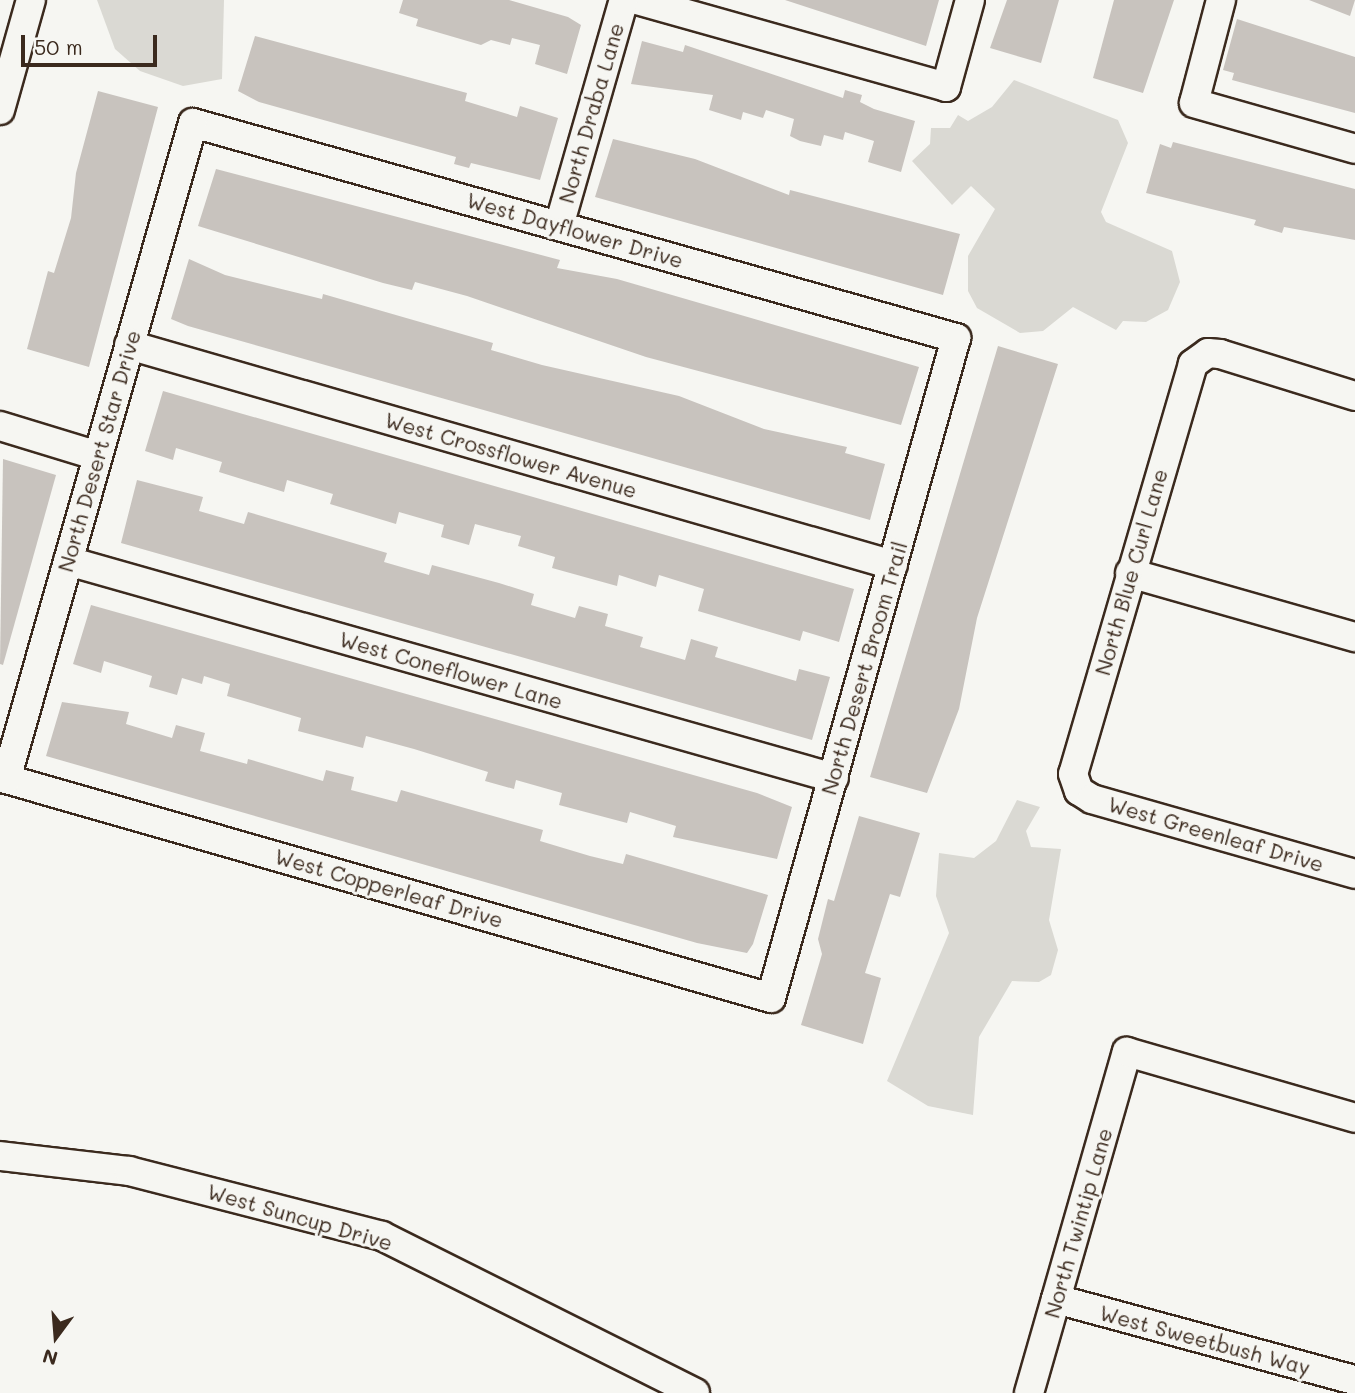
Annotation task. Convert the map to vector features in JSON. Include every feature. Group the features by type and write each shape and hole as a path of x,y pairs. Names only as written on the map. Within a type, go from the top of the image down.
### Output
{"street":[{"path":"0,110 31,0"},
{"name":"North Draba Lane","path":"559,226 624,0"},
{"path":"637,0 946,88 970,0"},
{"path":"1221,0 1194,103 1355,149"},
{"name":"West Dayflower Drive","path":"193,123 956,338"},
{"name":"North Desert Star Drive","path":"6,779 193,123"},
{"name":"North Desert Broom Trail","path":"771,998 956,338"},
{"name":"West Crossflower Avenue","path":"129,345 893,565"},
{"name":"North Blue Curl Lane","path":"1079,791 1073,774 1190,369 1201,356 1220,354 1355,396"},
{"path":"0,426 98,456"},
{"name":"West Coneflower Lane","path":"68,561 834,778"},
{"path":"1130,573 1355,637"},
{"name":"West Copperleaf Drive","path":"6,779 771,998"},
{"name":"West Greenleaf Drive","path":"1079,791 1355,874"},
{"name":"North Twintip Lane","path":"1029,1393 1127,1052 1355,1118"},
{"name":"West Suncup Drive","path":"0,1156 129,1171 382,1236 695,1393"},
{"name":"West Sweetbush Way","path":"1056,1299 1355,1380"}],"shaded area":[{"path":"97,0 224,0 222,79 183,86 140,71 115,49"},
{"path":"1014,80 1118,120 1128,143 1101,212 1106,222 1172,251 1180,282 1168,310 1146,322 1123,321 1116,330 1073,307 1043,331 1020,333 977,308 968,291 968,256 995,209 971,186 952,205 912,161 930,144 931,128 950,128 958,115 968,121 992,107"},
{"path":"1017,800 1040,807 1026,831 1031,847 1061,849 1049,920 1058,950 1051,975 1039,982 1012,981 979,1037 973,1115 928,1106 887,1081 949,933 936,896 939,853 974,858 996,841"}],"building":[{"path":"403,0 509,0 568,17 581,25 567,74 535,64 540,45 512,38 510,45 491,40 481,45 416,26 418,19 399,13"},
{"path":"785,0 939,0 926,46"},
{"path":"1007,0 1059,0 1041,63 990,48"},
{"path":"1114,0 1174,0 1143,93 1093,78"},
{"path":"1309,0 1355,0 1350,16"},
{"path":"1237,19 1355,57 1355,113 1232,80 1234,73 1223,70"},
{"path":"255,36 467,93 465,101 517,117 520,106 558,118 540,180 471,163 469,168 454,164 456,157 259,102 238,91"},
{"path":"642,41 683,52 685,45 843,98 845,90 862,95 860,102 874,109 915,121 901,172 868,162 874,141 845,132 843,140 824,135 821,146 790,136 794,119 766,110 763,118 743,112 741,120 709,110 713,95 631,84"},
{"path":"98,91 158,107 89,367 27,349 48,271 54,273 71,218 76,173"},
{"path":"613,139 695,159 789,195 790,190 960,234 943,295 595,197"},
{"path":"1173,142 1355,189 1355,240 1284,227 1282,233 1254,225 1256,220 1146,193 1160,144 1171,148"},
{"path":"216,169 560,260 557,268 617,279 919,367 901,425 646,357 467,296 415,282 412,290 383,283 198,226"},
{"path":"189,259 225,275 322,299 323,294 493,343 491,350 542,365 679,396 764,429 847,447 845,453 885,464 870,520 188,326 171,319"},
{"path":"998,346 1058,364 977,618 959,709 927,793 870,777"},
{"path":"163,391 854,589 839,642 803,631 800,641 698,611 704,589 659,575 656,587 619,575 617,586 552,568 555,557 518,546 521,536 475,524 469,545 441,537 444,525 399,512 396,524 330,504 333,494 287,480 284,492 219,472 222,462 176,448 173,460 145,451"},
{"path":"3,459 56,475 3,665 0,664"},
{"path":"137,480 203,497 199,511 244,524 248,512 387,553 384,562 429,575 432,565 534,594 531,605 575,618 579,606 608,614 605,626 643,637 640,647 685,660 691,639 718,647 715,657 796,681 799,669 830,677 812,740 121,543"},
{"path":"91,605 757,793 792,807 777,859 673,837 676,826 630,812 627,823 559,805 562,793 516,780 514,789 485,781 488,772 366,736 363,748 298,731 301,718 227,696 230,684 204,676 202,684 182,678 177,695 149,687 152,676 104,661 101,673 73,664"},
{"path":"62,702 129,712 126,724 172,738 176,725 205,733 200,751 247,764 248,759 323,781 326,770 354,777 351,790 397,802 401,790 543,830 540,841 590,856 623,864 626,854 768,895 753,944 747,953 697,943 46,756"},
{"path":"859,816 920,833 900,897 890,894 865,973 881,978 863,1044 801,1025 822,954 818,939 828,899 834,901"}]}
